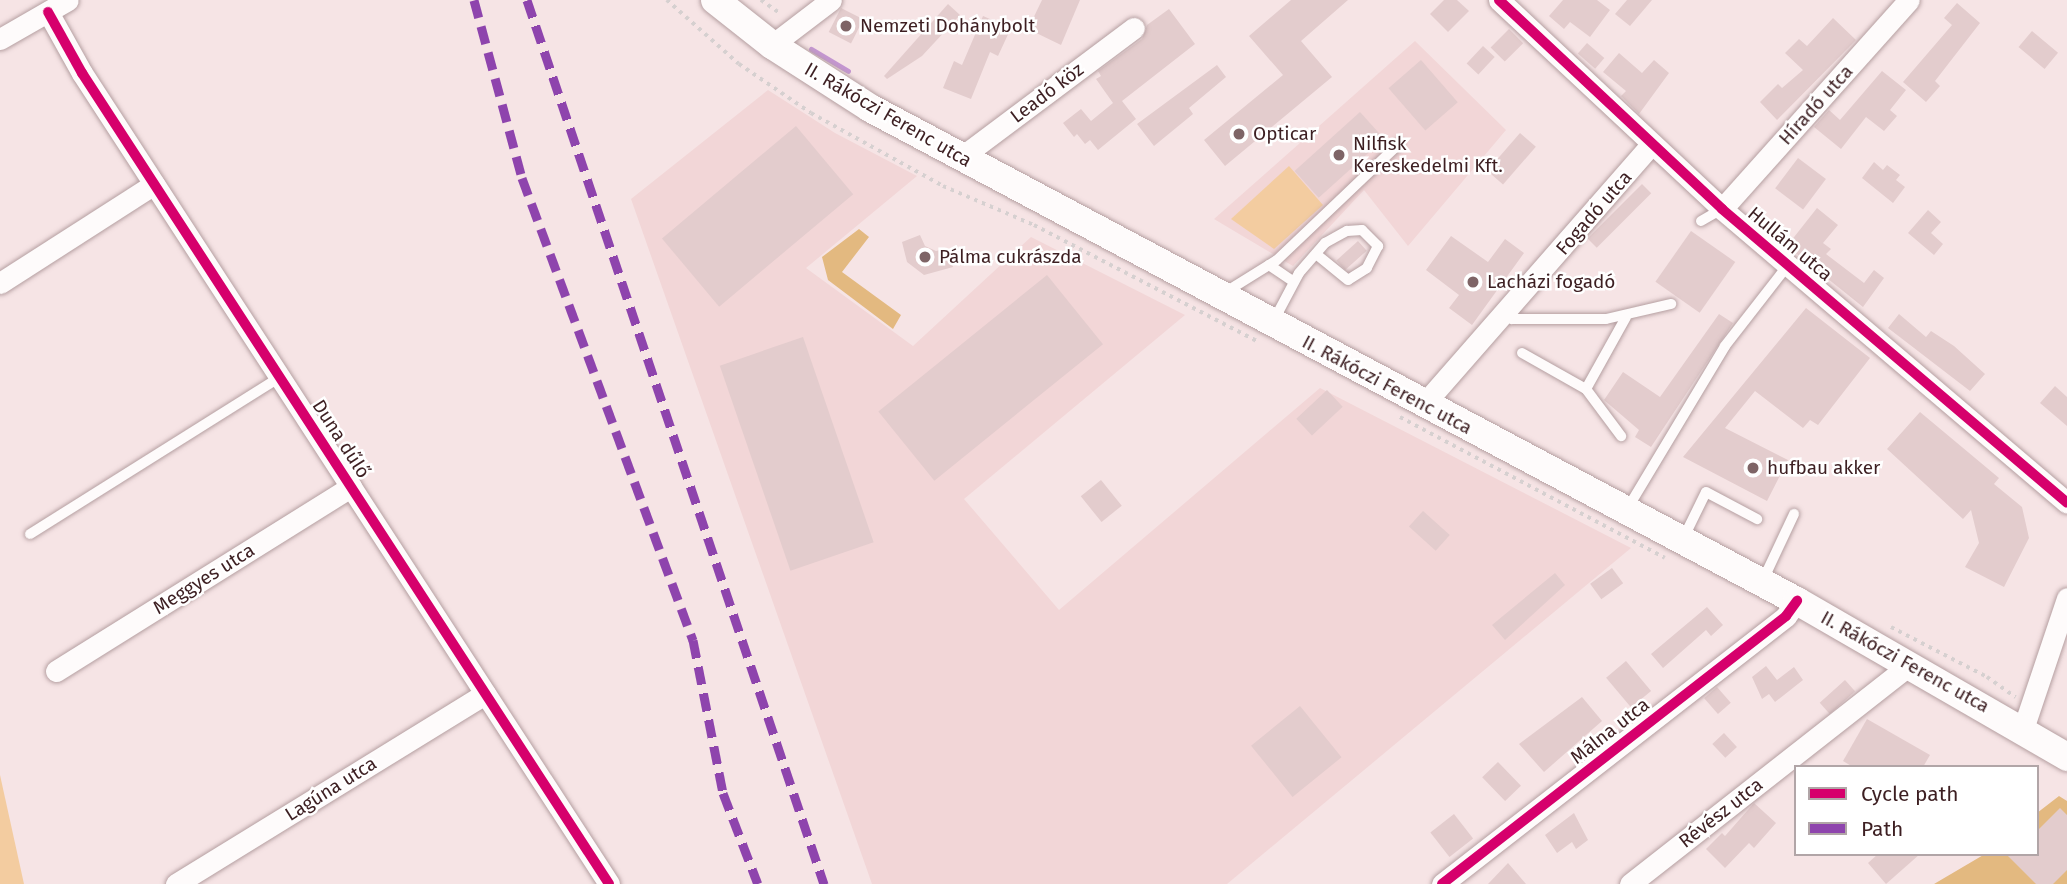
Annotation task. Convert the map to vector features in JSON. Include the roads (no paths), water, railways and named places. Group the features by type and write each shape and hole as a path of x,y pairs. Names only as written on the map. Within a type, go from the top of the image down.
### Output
{"main road":[{"name":"II. Rákóczi Ferenc utca","path":"715,0 772,45 960,158 1219,296 1268,334 1424,404 1626,511 1680,553 1762,583 1797,601 1911,664 2067,757"}],"street":[{"path":"0,39 68,0"},
{"path":"772,45 831,0"},
{"name":"Híradó utca","path":"1722,209 1909,0"},
{"name":"Hullám utca","path":"1508,3 1651,145 1722,209 2064,496"},
{"name":"Duna dűlő","path":"48,12 154,184 609,884"},
{"name":"Leadó köz","path":"960,158 1133,28"},
{"name":"Fogadó utca","path":"1424,404 1506,314 1651,145"},
{"path":"0,283 154,184"},
{"name":"Meggyes utca","path":"56,671 351,486"},
{"path":"2023,729 2067,598"},
{"name":"Málna utca","path":"1441,884 1786,616 1797,601"},
{"name":"Révész utca","path":"1630,884 1911,664"},
{"name":"Lagúna utca","path":"176,884 209,876 485,694"}],"lane":[{"path":"1219,296 1269,265 1399,144"},
{"path":"1701,221 1722,209"},
{"path":"1268,334 1294,282 1316,254 1325,243 1347,231 1362,230 1378,246 1367,268 1348,280 1316,254"},
{"path":"1269,265 1294,282"},
{"path":"1626,511 1725,346 1788,265"},
{"path":"1506,314 1512,319 1626,317 1671,303"},
{"path":"1586,389 1626,317"},
{"path":"1522,353 1586,389 1621,436"},
{"path":"30,534 280,377"},
{"path":"1680,553 1706,492 1757,519"},
{"path":"1762,583 1794,514"}],"waterway":[{"path":"811,49 848,71"}],"place":[{"name":"Nemzeti Dohánybolt","path":"846,26"},
{"name":"Opticar","path":"1239,134"},
{"name":"Nilfisk Kereskedelmi Kft.","path":"1339,155"},
{"name":"Pálma cukrászda","path":"925,257"},
{"name":"Lacházi fogadó","path":"1473,282"},
{"name":"hufbau akker","path":"1753,468"}]}
